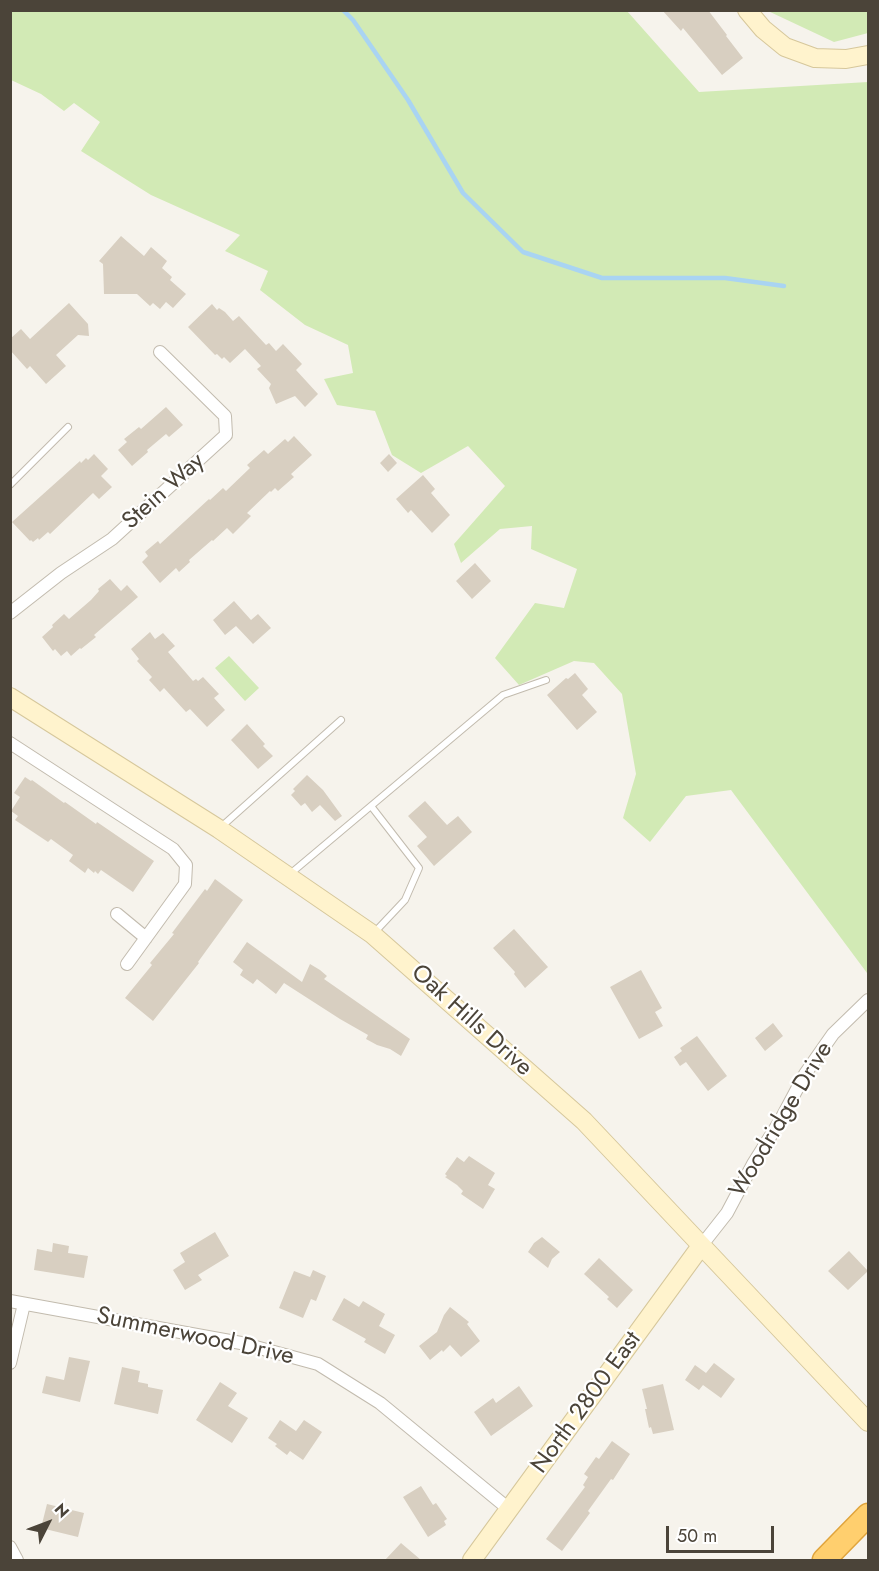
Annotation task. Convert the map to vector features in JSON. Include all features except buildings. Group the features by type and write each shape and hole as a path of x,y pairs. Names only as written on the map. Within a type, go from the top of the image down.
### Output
{"highway":[{"path":"824,1560 868,1515"}],"main road":[{"path":"747,10 763,29 785,46 815,58 846,59 868,55"},
{"name":"Oak Hills Drive","path":"10,697 219,829 372,934 584,1122 868,1422"},
{"name":"North 2800 East","path":"472,1560 701,1246"}],"street":[{"name":"Stein Way","path":"10,613 62,573 112,539 226,435 225,416 160,351"},
{"path":"10,743 173,849 186,865 185,884 127,964"},
{"path":"117,915 146,938"},
{"name":"Woodridge Drive","path":"701,1246 727,1213 805,1074 833,1034 868,1000"},
{"name":"Summerwood Drive","path":"10,1301 241,1343 318,1364 380,1403 510,1510"},
{"path":"10,1363 24,1304"},
{"path":"10,1547 17,1560"}],"lane":[{"path":"10,485 68,427"},
{"path":"287,876 503,695 546,680"},
{"path":"219,829 341,720"},
{"path":"371,806 419,868 405,900 372,934"}],"green space":[{"path":"11,11 627,11 699,92 868,82 867,973 731,790 686,796 650,842 623,818 636,774 622,694 594,663 574,661 519,685 495,658 535,603 564,608 577,569 531,549 532,526 500,529 461,563 454,544 505,486 468,446 421,473 392,455 375,411 337,405 324,379 353,373 348,345 305,325 260,290 268,271 225,251 240,235 151,195 81,151 100,122 74,103 64,111 41,94 11,80"},
{"path":"768,11 868,11 868,33 834,42"},
{"path":"229,656 259,688 245,701 215,668"}],"waterway":[{"path":"343,10 353,20 408,100 463,193 523,252 602,278 725,278 784,286"}]}
